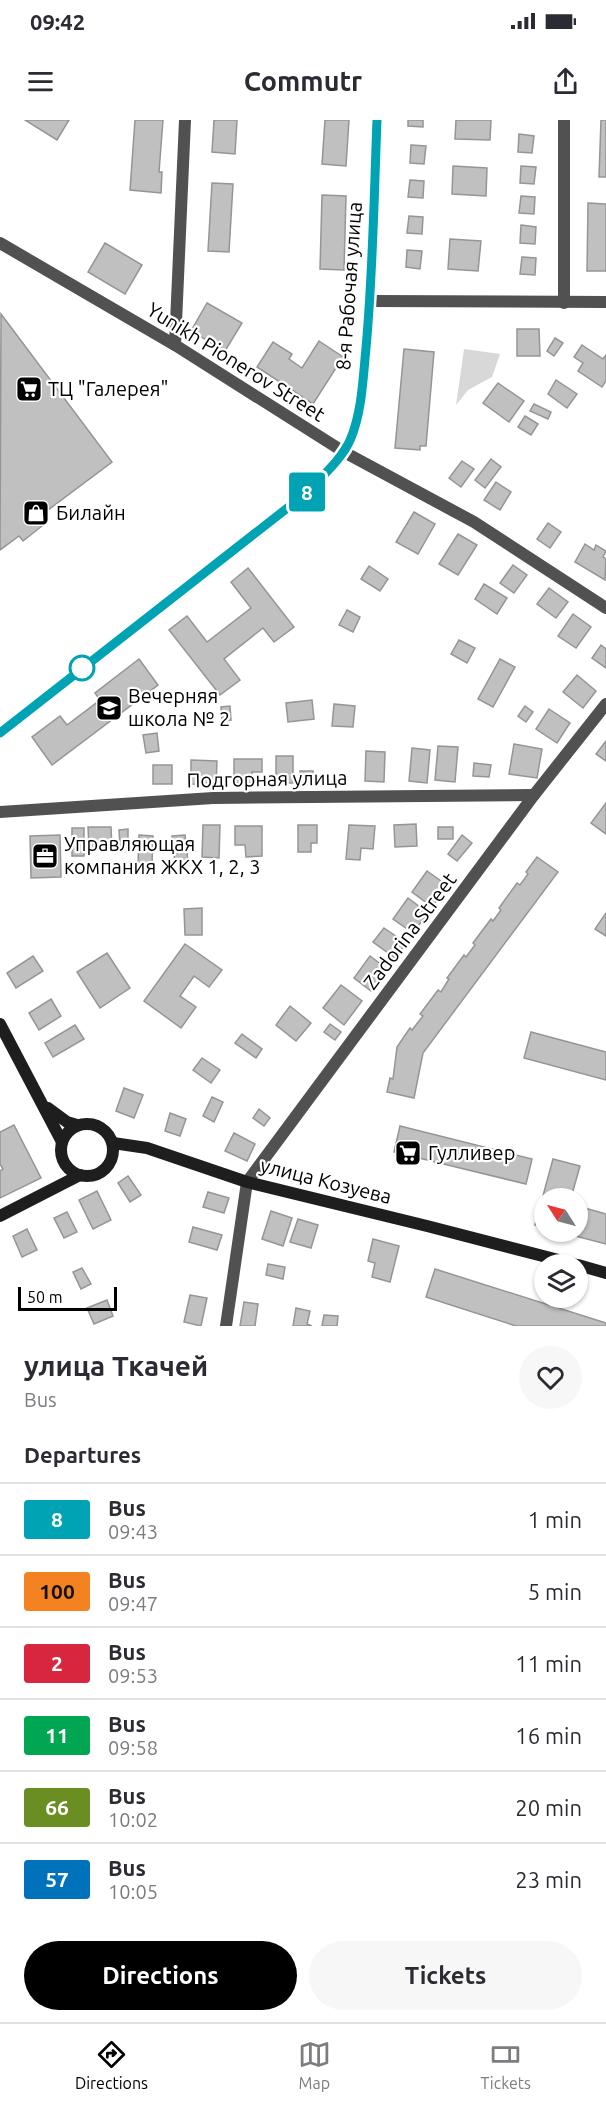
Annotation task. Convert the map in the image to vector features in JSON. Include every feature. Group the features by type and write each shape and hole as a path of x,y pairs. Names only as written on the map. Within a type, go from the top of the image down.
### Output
{"street":[{"path":"175,345 186,120"},
{"name":"8-я Рабочая улица","path":"344,452 358,414 370,301 377,120"},
{"path":"564,120 564,303"},
{"name":"Yunikh Pionerov Street","path":"0,243 175,345 344,452 474,522 606,608"},
{"path":"370,301 606,302"},
{"path":"0,733 304,495 344,452"},
{"name":"Zadorina Street","path":"247,1182 534,795 606,704"},
{"name":"Подгорная улица","path":"0,812 213,798 534,795"},
{"path":"0,1024 62,1142 61,1170 51,1190"},
{"path":"43,1104 67,1122 77,1125 96,1125 104,1129 113,1143 114,1153 110,1164 102,1172 91,1176 80,1175 69,1169 62,1159"},
{"path":"62,1142 71,1129 77,1125"},
{"name":"улица Козуева","path":"113,1143 147,1148 247,1182 534,1254"},
{"path":"0,1216 80,1175"},
{"path":"226,1326 247,1182"},
{"name":"улица Козуева","path":"588,1268 606,1273"}],"shaded area":[{"path":"464,349 500,354 492,377 468,390 456,405"}],"building":[{"path":"25,120 69,120 57,140"},
{"path":"135,120 163,120 159,172 162,172 161,193 130,190"},
{"path":"214,120 237,120 235,154 212,152"},
{"path":"325,120 349,120 346,166 322,164"},
{"path":"408,120 423,120 423,127 408,126"},
{"path":"456,120 491,120 490,140 455,139"},
{"path":"601,120 606,120 606,177 599,177"},
{"path":"519,134 534,136 532,153 518,152"},
{"path":"411,145 426,146 424,164 410,163"},
{"path":"453,166 487,168 486,196 452,194"},
{"path":"521,166 536,167 534,184 520,183"},
{"path":"410,180 424,181 423,198 408,197"},
{"path":"212,183 233,184 229,252 208,251"},
{"path":"322,195 346,196 344,270 320,269"},
{"path":"521,196 535,197 534,214 519,213"},
{"path":"588,203 606,204 606,271 587,271"},
{"path":"409,216 423,217 422,234 407,233"},
{"path":"521,225 536,227 535,244 520,243"},
{"path":"450,239 481,241 478,271 448,269"},
{"path":"105,243 142,265 125,294 88,272"},
{"path":"407,250 422,251 420,269 406,267"},
{"path":"522,257 536,258 535,275 520,274"},
{"path":"207,303 242,323 225,351 191,331"},
{"name":"ТЦ \"Галерея\"","path":"1,314 112,462 36,519 42,526 23,541 19,536 0,550"},
{"path":"517,329 539,329 540,356 517,356"},
{"path":"555,338 563,343 554,356 547,351"},
{"path":"319,341 343,357 313,404 257,367 273,342 292,354 289,359 302,368"},
{"path":"582,345 603,359 606,355 606,381 602,387 578,371 583,363 574,357"},
{"path":"404,349 434,352 426,446 420,446 420,450 395,448"},
{"path":"556,380 577,394 567,408 548,394"},
{"path":"498,383 524,401 509,422 483,403"},
{"path":"534,404 551,412 548,419 530,411"},
{"path":"525,416 538,424 531,435 518,427"},
{"path":"491,459 501,467 485,488 475,480"},
{"path":"462,461 474,469 461,487 449,478"},
{"path":"496,482 511,492 500,510 484,500"},
{"path":"414,512 435,524 418,554 396,542"},
{"path":"548,523 561,532 550,548 537,539"},
{"path":"458,534 477,545 458,575 439,564"},
{"path":"585,544 594,550 596,545 606,551 603,557 606,559 605,580 575,562"},
{"path":"513,565 527,575 514,593 500,583"},
{"path":"369,566 388,579 380,591 361,579"},
{"path":"248,568 294,627 274,642 263,628 224,659 240,680 220,695 169,630 187,616 207,642 251,608 231,582"},
{"path":"484,584 507,598 497,614 475,599"},
{"path":"549,588 568,602 556,618 537,604"},
{"path":"347,610 360,617 353,632 339,625"},
{"path":"573,614 591,627 576,648 558,636"},
{"path":"459,640 475,648 467,663 451,654"},
{"path":"601,645 606,649 606,668 592,658"},
{"name":"Вечерняя школа № 2","path":"139,659 158,685 52,765 32,737 60,716 67,725 100,700 95,693"},
{"path":"500,659 515,667 493,707 478,699"},
{"path":"577,675 596,691 583,708 563,692"},
{"path":"312,700 314,719 288,722 286,703"},
{"path":"334,704 355,706 353,727 332,726"},
{"path":"230,706 231,720 222,721 221,707"},
{"path":"525,706 533,712 526,722 518,716"},
{"path":"549,709 570,723 557,743 536,729"},
{"path":"157,733 159,751 146,753 143,735"},
{"path":"606,741 606,761 596,754"},
{"path":"514,744 542,749 537,778 509,774"},
{"path":"438,746 458,747 455,782 435,780"},
{"path":"412,748 430,750 427,783 409,781"},
{"path":"366,751 385,752 384,782 365,781"},
{"path":"276,756 293,756 293,783 276,783"},
{"path":"234,759 262,759 262,772 252,772 252,783 234,783"},
{"path":"191,760 217,761 216,785 191,784"},
{"path":"474,763 491,765 489,777 473,776"},
{"path":"153,765 172,765 172,784 153,784"},
{"path":"300,771 313,771 313,782 301,783"},
{"path":"606,803 606,834 591,823"},
{"path":"416,824 417,846 395,847 394,825"},
{"path":"203,825 220,825 219,858 202,857"},
{"path":"298,825 317,825 317,843 311,843 311,852 298,852"},
{"path":"349,825 375,826 373,849 361,848 360,860 346,859"},
{"path":"235,826 262,826 262,856 246,857 245,845 235,845"},
{"path":"88,827 111,827 112,848 89,849"},
{"path":"438,827 453,827 453,839 438,839"},
{"path":"72,828 84,828 84,856 72,856"},
{"path":"128,829 128,846 120,846 119,830"},
{"path":"60,835 61,877 31,878 30,836"},
{"path":"139,835 153,836 152,865 138,864"},
{"path":"185,835 188,861 175,863 172,836"},
{"path":"462,835 472,843 457,861 448,854"},
{"path":"537,857 558,872 423,1053 414,1098 387,1092 390,1078 393,1079 397,1047 410,1028 412,1030 423,1016 420,1014 438,990 441,992 449,979 447,978 464,955 466,957 475,945 473,943 491,919 493,921 501,910 499,908 517,883 520,885"},
{"path":"427,871 448,886 432,907 412,892"},
{"path":"408,898 428,913 413,933 393,919"},
{"path":"202,908 202,935 185,935 184,909"},
{"path":"606,913 606,936 595,929"},
{"path":"384,928 406,943 395,958 373,942"},
{"path":"185,944 222,970 209,987 194,976 180,996 196,1007 181,1028 144,1001"},
{"path":"107,953 130,988 100,1008 77,972"},
{"path":"33,956 43,971 16,988 7,973"},
{"path":"370,956 387,969 371,991 354,978"},
{"path":"341,985 362,1001 344,1025 323,1008"},
{"path":"51,999 61,1016 39,1030 29,1013"},
{"path":"290,1006 311,1023 296,1041 276,1025"},
{"path":"330,1024 341,1032 335,1040 324,1032"},
{"path":"75,1025 84,1039 53,1057 45,1043"},
{"path":"531,1032 606,1052 606,1080 524,1058"},
{"path":"242,1034 262,1049 256,1058 235,1043"},
{"path":"202,1058 220,1070 211,1083 193,1070"},
{"path":"124,1088 143,1095 134,1118 116,1111"},
{"path":"212,1097 223,1102 214,1122 203,1116"},
{"path":"259,1109 270,1118 264,1126 253,1118"},
{"path":"170,1113 186,1119 180,1136 165,1131"},
{"path":"14,1125 41,1178 0,1198 0,1171 3,1169 0,1164 0,1132"},
{"path":"400,1126 532,1159 526,1184 394,1152"},
{"path":"234,1133 255,1144 247,1161 225,1151"},
{"path":"553,1159 580,1166 574,1188 545,1188"},
{"path":"128,1176 141,1195 130,1202 118,1183"},
{"path":"97,1191 111,1220 93,1229 79,1200"},
{"path":"208,1192 229,1198 224,1213 203,1207"},
{"path":"588,1209 606,1214 606,1244 588,1239"},
{"path":"271,1211 292,1218 283,1246 262,1239"},
{"path":"67,1212 77,1232 64,1238 54,1218"},
{"path":"298,1219 318,1225 311,1248 290,1242"},
{"path":"193,1227 222,1235 217,1250 189,1242"},
{"path":"27,1229 37,1250 22,1257 13,1236"},
{"path":"373,1239 399,1246 390,1282 372,1277 375,1263 368,1261"},
{"path":"268,1264 285,1267 283,1279 266,1275"},
{"path":"82,1268 91,1284 81,1289 73,1272"},
{"path":"435,1269 534,1300 534,1308 558,1308 606,1323 606,1326 516,1326 426,1297"},
{"path":"190,1295 207,1298 201,1326 184,1322"},
{"path":"107,1300 113,1316 94,1324 87,1308"},
{"path":"244,1302 258,1304 255,1326 240,1326"},
{"path":"296,1308 310,1311 307,1324 312,1326 293,1326"},
{"path":"324,1315 338,1316 337,1326 322,1326"}],"bus line":[{"name":"8","path":"0,733 304,495 344,452 358,414 370,301 377,120"}],"place":[{"name":"ТЦ \"Галерея\"","path":"29,389"},
{"name":"Билайн","path":"36,513"},
{"name":"Вечерняя школа № 2","path":"109,708"},
{"name":"Управляющая компания ЖКХ 1, 2, 3","path":"45,856"},
{"name":"Гулливер","path":"408,1153"}]}
